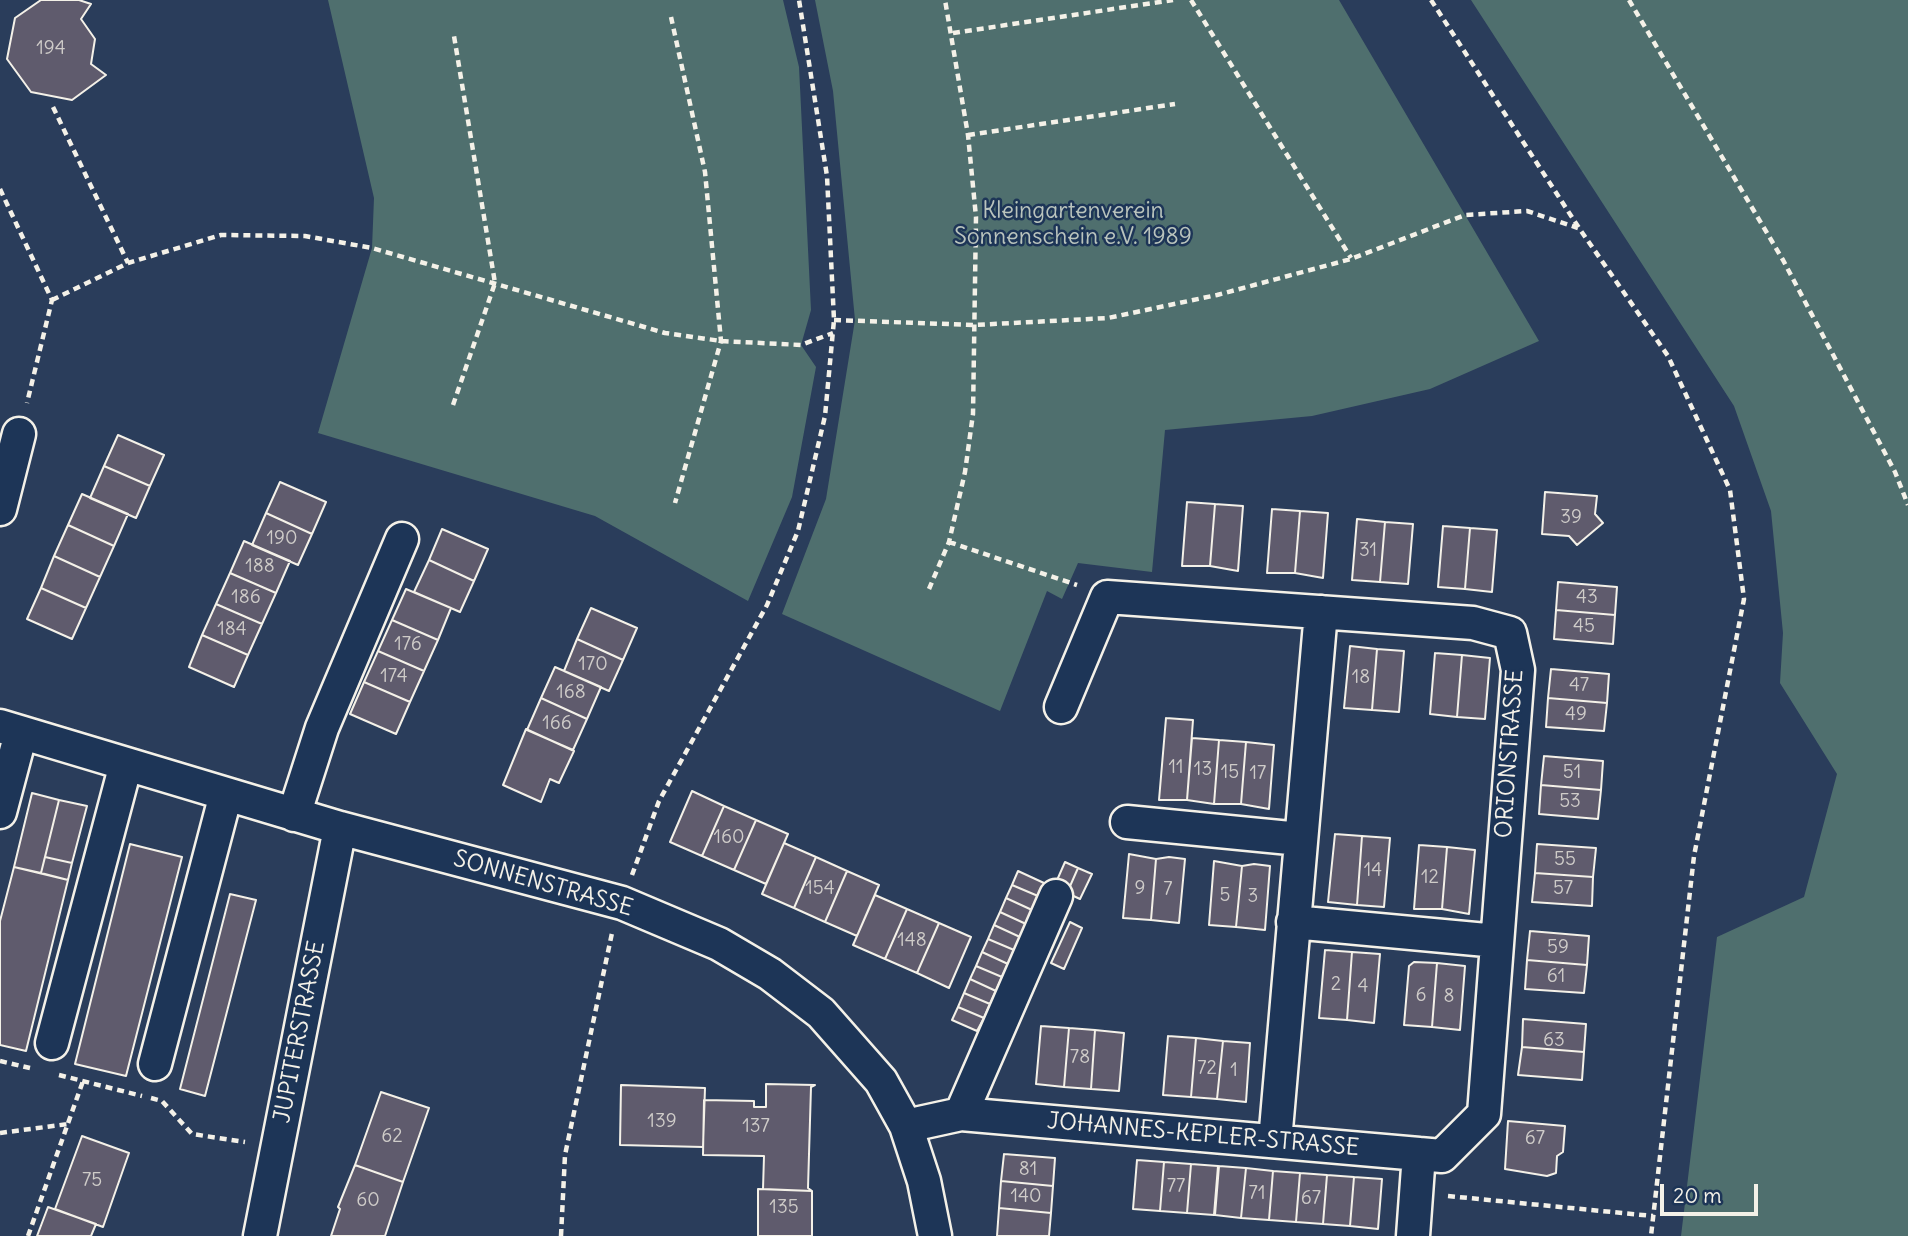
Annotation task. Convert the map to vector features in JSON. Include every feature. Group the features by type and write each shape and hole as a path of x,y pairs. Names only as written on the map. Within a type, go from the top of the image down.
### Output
{"street":[{"path":"0,509 19,434"},
{"path":"294,815 322,728 402,539"},
{"name":"ORIONSTRASSE","path":"1061,707 1107,597 1473,623 1510,632 1518,670 1483,1114 1442,1156 1419,1154"},
{"path":"1275,1141 1321,612"},
{"path":"0,813 10,729"},
{"name":"SONNENSTRASSE","path":"10,729 294,815 622,903 719,944 770,974 821,1013 881,1081 906,1126 924,1181 935,1236"},
{"path":"47,1062 126,764"},
{"path":"155,1064 226,794"},
{"path":"1127,822 1300,839"},
{"name":"JUPITERSTRASSE","path":"260,1236 340,828"},
{"path":"961,1114 1056,896"},
{"path":"1293,922 1497,941"},
{"name":"JOHANNES-KEPLER-STRASSE","path":"906,1126 961,1114 1419,1154"},
{"path":"1413,1236 1419,1154"}],"path":[{"path":"561,1236 565,1155 607,948 659,802 767,605 798,531 825,416 834,320 827,176 799,0"},
{"path":"929,589 949,542 965,472 973,414 976,217 968,135 953,33 945,0"},
{"path":"953,33 1173,0"},
{"path":"1191,0 1351,259"},
{"path":"1431,0 1579,228 1668,356 1730,490 1744,599 1694,856 1651,1236"},
{"path":"1629,0 1783,260 1895,472 1908,505"},
{"path":"671,17 705,172 721,341 676,503"},
{"path":"453,405 495,283 454,36"},
{"path":"968,135 1175,104"},
{"path":"52,107 128,263"},
{"path":"0,189 52,300 19,434"},
{"path":"834,320 975,325 1108,318 1217,295 1351,259 1465,215 1527,211 1579,228"},
{"path":"52,300 128,263 221,236 305,236 372,248 665,333 721,341 801,345 833,333"},
{"path":"949,542 1071,583"},
{"path":"0,1061 47,1062 83,1081 162,1101 192,1134 277,1147"},
{"path":"28,1236 83,1081"},
{"path":"0,1133 69,1124"},
{"path":"1416,1193 1653,1216"}],"green space":[{"path":"328,0 783,0 799,67 811,310 801,345 816,367 792,497 748,601 595,516 318,433 372,248 374,198"},
{"name":"Kleingartenverein Sonnenschein e.V. 1989","path":"815,0 1339,0 1539,341 1430,389 1312,416 1165,430 1152,572 1078,563 1062,599 1047,591 1000,711 782,614 826,499 855,320 833,91"},
{"path":"1471,0 1908,0 1908,1236 1681,1236 1717,937 1804,897 1837,774 1780,683 1783,633 1771,511 1734,406"}],"building":[{"path":"41,0 79,0 91,4 81,19 95,39 91,64 106,75 72,100 31,92 7,59 15,18"},
{"path":"118,435 164,455 150,486 104,466"},
{"path":"104,466 150,486 136,518 90,498"},
{"path":"280,482 326,502 312,534 266,513"},
{"path":"1545,492 1597,496 1595,514 1603,523 1577,545 1569,536 1542,534"},
{"path":"82,494 128,514 114,546 68,525"},
{"path":"1187,502 1215,504 1210,566 1182,566"},
{"path":"1215,504 1243,506 1238,571 1210,566"},
{"path":"1272,509 1300,511 1295,573 1267,573"},
{"path":"1300,511 1328,513 1323,578 1295,573"},
{"path":"266,513 312,534 298,565 252,545"},
{"path":"1357,519 1385,522 1380,582 1352,580"},
{"path":"1385,522 1413,524 1408,584 1380,582"},
{"path":"68,525 114,546 100,577 54,556"},
{"path":"1443,526 1470,528 1465,589 1438,587"},
{"path":"1470,528 1497,530 1492,592 1465,589"},
{"path":"442,529 488,549 474,581 429,560"},
{"path":"244,541 290,561 276,593 230,573"},
{"path":"54,556 100,577 86,608 41,588"},
{"path":"429,560 474,581 460,612 414,592"},
{"path":"230,573 276,593 262,624 216,604"},
{"path":"1558,582 1617,587 1615,615 1556,610"},
{"path":"41,588 86,608 72,639 27,619"},
{"path":"406,589 451,608 438,640 392,620"},
{"path":"216,604 262,624 248,655 202,635"},
{"path":"591,608 637,628 623,660 577,639"},
{"path":"1556,610 1615,615 1613,644 1554,639"},
{"path":"392,620 438,640 424,671 378,651"},
{"path":"202,635 248,655 234,687 189,667"},
{"path":"577,639 623,660 609,691 564,671"},
{"path":"1350,646 1377,649 1372,710 1344,708"},
{"path":"1377,649 1404,651 1399,712 1372,710"},
{"path":"378,651 424,671 410,702 364,682"},
{"path":"1435,653 1462,655 1457,717 1430,714"},
{"path":"1462,655 1490,658 1485,719 1457,717"},
{"path":"555,667 601,687 587,719 541,698"},
{"path":"1551,669 1609,674 1607,703 1548,698"},
{"path":"364,682 410,702 396,734 350,714"},
{"path":"541,698 587,719 573,750 527,730"},
{"path":"1548,698 1607,703 1604,731 1546,727"},
{"path":"1166,718 1193,720 1187,800 1159,800"},
{"path":"526,729 574,751 559,783 550,779 541,802 503,785"},
{"path":"1192,738 1219,740 1214,804 1187,800"},
{"path":"1219,740 1246,742 1241,804 1214,804"},
{"path":"1246,742 1274,745 1269,809 1241,804"},
{"path":"1544,756 1603,761 1601,790 1541,785"},
{"path":"1541,785 1601,790 1598,819 1539,814"},
{"path":"692,791 724,806 702,856 670,842"},
{"path":"32,793 59,800 41,873 14,867"},
{"path":"59,800 87,806 72,863 45,857"},
{"path":"724,806 756,820 734,870 702,856"},
{"path":"756,820 788,834 766,884 734,870"},
{"path":"1335,834 1362,836 1357,905 1328,902"},
{"path":"1362,836 1390,838 1384,907 1357,905"},
{"path":"784,843 816,857 794,908 762,894"},
{"path":"130,844 182,857 126,1076 75,1064"},
{"path":"1537,844 1596,848 1593,877 1535,873"},
{"path":"1419,845 1447,847 1442,909 1414,909"},
{"path":"1447,847 1475,850 1469,914 1442,909"},
{"path":"1129,854 1156,859 1151,920 1123,918"},
{"path":"45,857 72,863 68,880 41,873"},
{"path":"816,857 847,871 825,922 794,908"},
{"path":"1156,859 1185,859 1179,923 1151,920"},
{"path":"1214,861 1242,866 1236,927 1209,925"},
{"path":"1065,862 1078,868 1067,893 1054,887"},
{"path":"1242,866 1270,866 1265,930 1236,927"},
{"path":"14,867 68,880 26,1051 0,1045 0,921"},
{"path":"1078,868 1092,874 1080,899 1067,893"},
{"path":"847,871 879,885 857,936 825,922"},
{"path":"1018,871 1044,883 1038,896 1012,885"},
{"path":"1535,873 1593,877 1592,906 1532,902"},
{"path":"1012,885 1038,896 1032,910 1006,898"},
{"path":"230,894 256,900 205,1096 180,1089"},
{"path":"875,895 907,909 885,959 853,945"},
{"path":"1006,898 1032,910 1026,924 1000,912"},
{"path":"907,909 939,923 917,973 885,959"},
{"path":"1000,912 1026,924 1020,937 994,925"},
{"path":"1070,922 1082,928 1064,969 1051,963"},
{"path":"939,923 971,937 949,988 917,973"},
{"path":"994,925 1020,937 1014,950 988,939"},
{"path":"1530,931 1589,936 1587,965 1527,960"},
{"path":"988,939 1014,950 1008,964 982,952"},
{"path":"1325,950 1352,952 1347,1020 1319,1018"},
{"path":"982,952 1008,964 1002,977 976,966"},
{"path":"1352,952 1380,954 1374,1023 1347,1020"},
{"path":"1527,960 1587,965 1584,993 1525,989"},
{"path":"1414,962 1437,963 1432,1027 1404,1025 1409,966"},
{"path":"1437,963 1465,966 1460,1030 1432,1027"},
{"path":"976,966 1002,977 996,991 970,979"},
{"path":"970,979 996,991 990,1004 964,993"},
{"path":"964,993 990,1004 984,1018 958,1007"},
{"path":"958,1007 984,1018 977,1031 952,1020"},
{"path":"1523,1019 1586,1024 1584,1052 1522,1047"},
{"path":"1041,1026 1069,1028 1064,1087 1036,1084"},
{"path":"1069,1028 1095,1030 1091,1089 1064,1087"},
{"path":"1095,1030 1124,1033 1119,1091 1091,1089"},
{"path":"1168,1036 1196,1038 1191,1097 1163,1095"},
{"path":"1196,1038 1223,1041 1217,1099 1191,1097"},
{"path":"1223,1041 1250,1043 1246,1102 1217,1099"},
{"path":"1522,1047 1584,1052 1582,1080 1518,1075"},
{"path":"766,1084 815,1085 811,1087 808,1188 812,1191 763,1189 764,1156 703,1155 704,1100 754,1101 754,1107 766,1107"},
{"path":"621,1085 705,1088 703,1147 620,1145"},
{"path":"381,1092 429,1108 403,1182 355,1165"},
{"path":"1508,1121 1565,1126 1563,1152 1557,1156 1556,1173 1547,1176 1505,1169"},
{"path":"82,1136 129,1153 103,1227 55,1209"},
{"path":"1004,1154 1055,1158 1053,1186 1001,1181"},
{"path":"1137,1160 1164,1162 1160,1211 1133,1209"},
{"path":"1164,1162 1191,1164 1187,1213 1160,1211"},
{"path":"1191,1164 1218,1166 1214,1215 1187,1213"},
{"path":"355,1165 403,1182 385,1236 331,1236 340,1209 338,1207"},
{"path":"1219,1166 1246,1168 1241,1218 1215,1215"},
{"path":"1246,1168 1273,1171 1269,1220 1241,1218"},
{"path":"1273,1171 1300,1173 1296,1222 1269,1220"},
{"path":"1300,1173 1327,1175 1323,1224 1296,1222"},
{"path":"1327,1175 1354,1177 1350,1226 1323,1224"},
{"path":"1354,1177 1382,1179 1378,1229 1350,1226"},
{"path":"1001,1181 1053,1186 1051,1213 999,1208"},
{"path":"758,1189 812,1191 812,1236 758,1236"},
{"path":"48,1207 96,1224 91,1236 37,1236"},
{"path":"999,1208 1051,1213 1049,1236 997,1236"}]}
